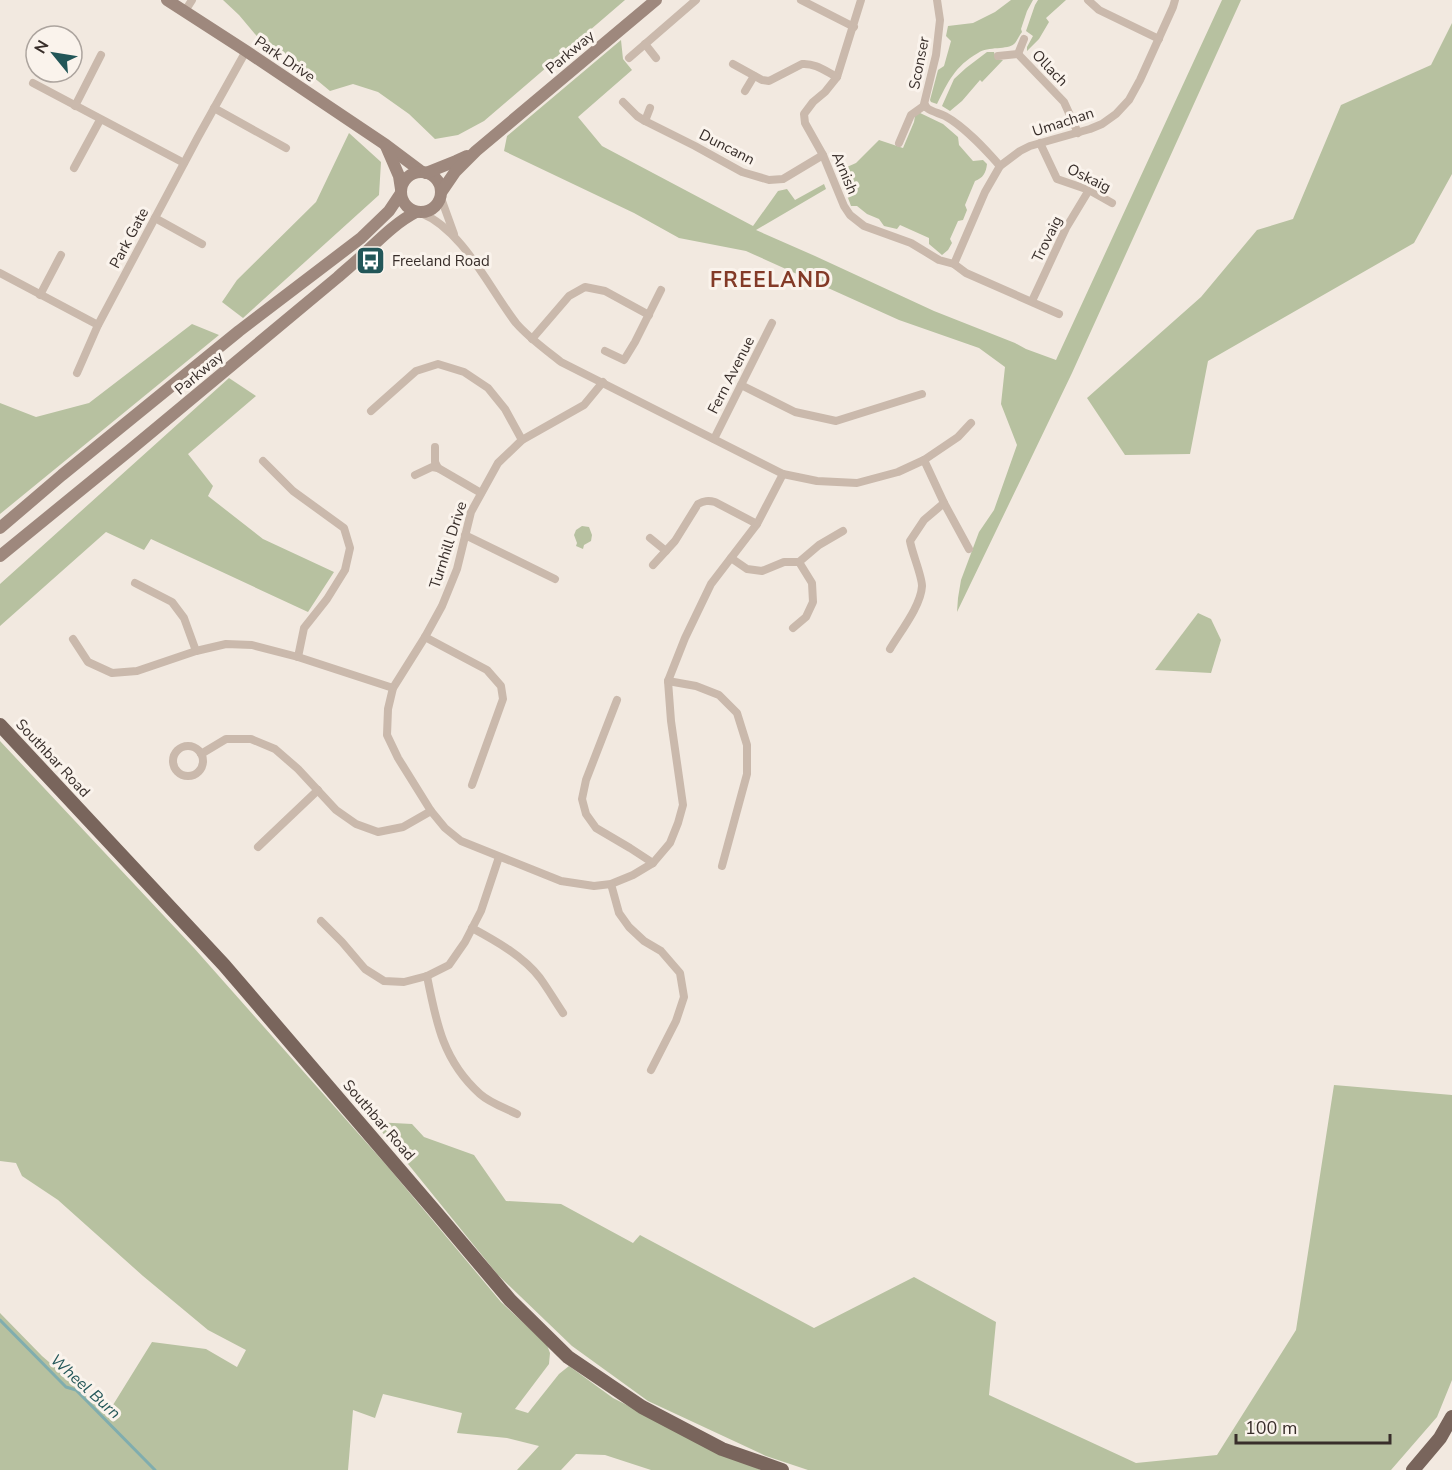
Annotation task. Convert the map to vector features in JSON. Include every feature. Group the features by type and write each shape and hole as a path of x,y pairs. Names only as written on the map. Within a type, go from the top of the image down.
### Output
{"main road":[{"name":"Southbar Road","path":"0,725 224,965 510,1300 568,1357 662,1418 722,1449 782,1470"},
{"path":"1413,1470 1440,1438 1452,1417"}],"street":[{"name":"Park Drive","path":"167,0 189,5 246,51 424,172"},
{"name":"Parkway","path":"441,195 455,172 476,151 656,0"},
{"path":"629,58 696,0"},
{"path":"801,0 854,27"},
{"name":"Arnish","path":"861,0 837,77 813,102 803,119 823,155 844,206 858,222 871,229 921,247 939,260 954,264 966,273 1059,314"},
{"name":"Sconser","path":"937,0 940,20 936,55 925,105 956,124 1000,166"},
{"path":"1088,0 1099,10 1159,39"},
{"name":"Umachan","path":"954,264 985,192 1000,166 1020,151 1102,124 1116,114 1129,100 1175,0"},
{"name":"Ollach","path":"1018,54 1024,39"},
{"path":"645,44 656,57"},
{"name":"Park Gate","path":"77,373 98,325 246,51"},
{"name":"Ollach","path":"998,56 1018,54"},
{"name":"Ollach","path":"1018,54 1064,102 1078,133"},
{"path":"75,106 101,55"},
{"path":"733,64 762,80 769,81 802,64 821,68 837,77"},
{"path":"745,91 754,76"},
{"path":"35,84 184,163"},
{"name":"Duncann","path":"623,102 645,121 742,172 770,180 783,179 823,155"},
{"path":"899,143 911,115 925,105"},
{"path":"214,108 286,148"},
{"path":"645,121 650,108"},
{"path":"74,168 100,120"},
{"name":"Oskaig","path":"1040,143 1057,179 1089,190 1112,204"},
{"path":"386,145 399,176 404,202 408,208 441,224 457,240 517,323 532,339 561,362 783,474 817,481 857,483 898,472 924,460 958,437 971,423"},
{"name":"Parkway","path":"424,172 476,151"},
{"path":"401,191 408,177 414,174 424,172 437,179 457,240"},
{"name":"Trovaig","path":"1032,301 1066,228 1089,190"},
{"name":"Parkway","path":"0,528 239,331 370,230 389,211 401,191"},
{"path":"418,212 428,212 434,208 441,195"},
{"name":"Parkway","path":"0,556 236,362 385,233 402,220 418,212"},
{"path":"155,218 202,244"},
{"path":"40,295 61,255"},
{"path":"0,273 98,325"},
{"path":"532,339 569,296 585,287 605,291 649,315"},
{"path":"605,351 624,360 660,290"},
{"name":"Fern Avenue","path":"714,439 772,323"},
{"path":"371,411 416,371 438,364 464,372 488,388 505,410 522,440"},
{"name":"Turnhill Drive","path":"603,382 584,405 522,440 498,463 471,512 457,569 442,606 393,688 388,709 387,735 398,758 431,811 461,842 561,881 594,886 611,884 653,863 670,843 683,805 671,721 668,681 685,638 711,584 757,524 783,474"},
{"path":"741,385 795,412 836,421 922,394"},
{"path":"435,447 435,462 438,468"},
{"path":"924,460 969,549"},
{"path":"263,461 293,491 344,528 350,548 345,570 304,628 298,657"},
{"path":"415,475 432,467 438,468 481,493"},
{"path":"653,564 675,541 698,504 703,501 715,502 757,524"},
{"path":"890,649 916,605 922,585 910,541 924,520 944,503"},
{"path":"731,558 747,569 762,571 784,562 799,562 819,545 843,531"},
{"path":"465,535 555,579"},
{"path":"650,538 666,551"},
{"path":"793,628 806,617 813,602 812,583 799,562"},
{"path":"135,583 172,602 184,618 196,651"},
{"path":"425,637 487,670 501,686 503,699 472,785"},
{"path":"73,639 88,662 112,673 137,671 196,651 226,644 252,645 298,657 393,688"},
{"path":"668,681 696,686 718,695 737,713 747,745 747,774 722,866"},
{"path":"617,700 585,780 582,799 586,814 596,828 653,863"},
{"path":"201,754 226,739 251,739 276,748 336,810 356,824 378,832 403,827 431,811"},
{"path":"258,847 318,790"},
{"path":"321,921 365,969 384,981 404,982 427,976 449,965 465,942 481,911 499,856"},
{"path":"611,884 619,913 628,927 644,941 661,951 680,973 684,997 676,1021 651,1070"},
{"path":"472,928 520,958 539,976 562,1013"},
{"path":"427,976 445,1048 460,1074 481,1095 517,1114"}],"green space":[{"path":"223,0 625,0 484,121 458,135 435,139 409,114 378,92 353,84 330,91 288,56 260,40"},
{"path":"1011,0 1033,0 1027,11 1022,32 1015,43 1007,47 982,51 970,58 953,75 937,104 931,102 938,70 944,66 951,41 946,36 948,26 973,23 995,12"},
{"path":"1038,0 1066,0 1046,18 1049,22 1039,39 1027,51 1033,36 1026,31"},
{"path":"1222,0 1241,0 1072,373 957,612 961,580 979,532 994,510 1017,445 1001,404 1005,367 979,348 899,320 746,251 679,238 634,213 504,151 507,136 621,40 623,59 632,70 578,117 602,146 753,226 778,191 787,189 795,200 824,184 826,189 756,230 934,311 1056,360"},
{"path":"1452,23 1452,174 1414,243 1208,361 1190,454 1125,455 1087,398 1201,297 1257,230 1293,219 1341,105 1431,65"},
{"path":"987,52 994,52 996,59 1003,60 950,111 942,106 954,79"},
{"path":"918,112 943,124 958,137 959,145 973,161 983,160 987,164 984,175 975,181 965,205 967,210 963,220 958,221 950,239 952,243 942,255 929,244 929,238 900,225 897,229 884,226 879,219 867,214 857,206 851,206 838,171 856,163 879,140 903,148"},
{"path":"349,133 381,162 379,195 243,318 222,302 237,280 316,202"},
{"path":"192,324 219,335 0,514 0,403 36,417 89,403"},
{"path":"229,378 256,396 188,454 213,486 208,496 263,539 334,572 308,612 151,539 144,550 106,532 0,626 0,584"},
{"path":"582,526 589,527 592,535 591,541 584,545 583,549 576,546 574,535 576,530"},
{"path":"1198,613 1211,619 1221,640 1211,673 1155,670"},
{"path":"0,741 194,948 388,1167 501,1302 547,1345 550,1353 549,1364 515,1409 528,1413 559,1374 569,1366 613,1398 761,1470 651,1470 605,1455 576,1454 561,1470 517,1470 539,1446 507,1438 457,1433 462,1413 383,1394 375,1418 353,1410 348,1470 0,1470 0,1313 42,1356 108,1413 152,1342 206,1349 237,1367 246,1350 208,1330 58,1200 22,1176 16,1163 0,1161"},
{"path":"1334,1085 1452,1095 1452,1380 1437,1417 1391,1470 808,1470 766,1456 648,1401 572,1346 498,1275 374,1122 412,1124 424,1137 474,1155 506,1201 561,1204 633,1243 640,1235 814,1328 914,1277 996,1322 989,1395 1136,1463 1217,1455 1296,1330"}],"waterway":[{"name":"Wheel Burn","path":"0,1320 66,1387 76,1390 155,1470"}],"place":[{"name":"Freeland Road","path":"371,261"}],"district":[{"name":"FREELAND","path":"771,280"}]}
